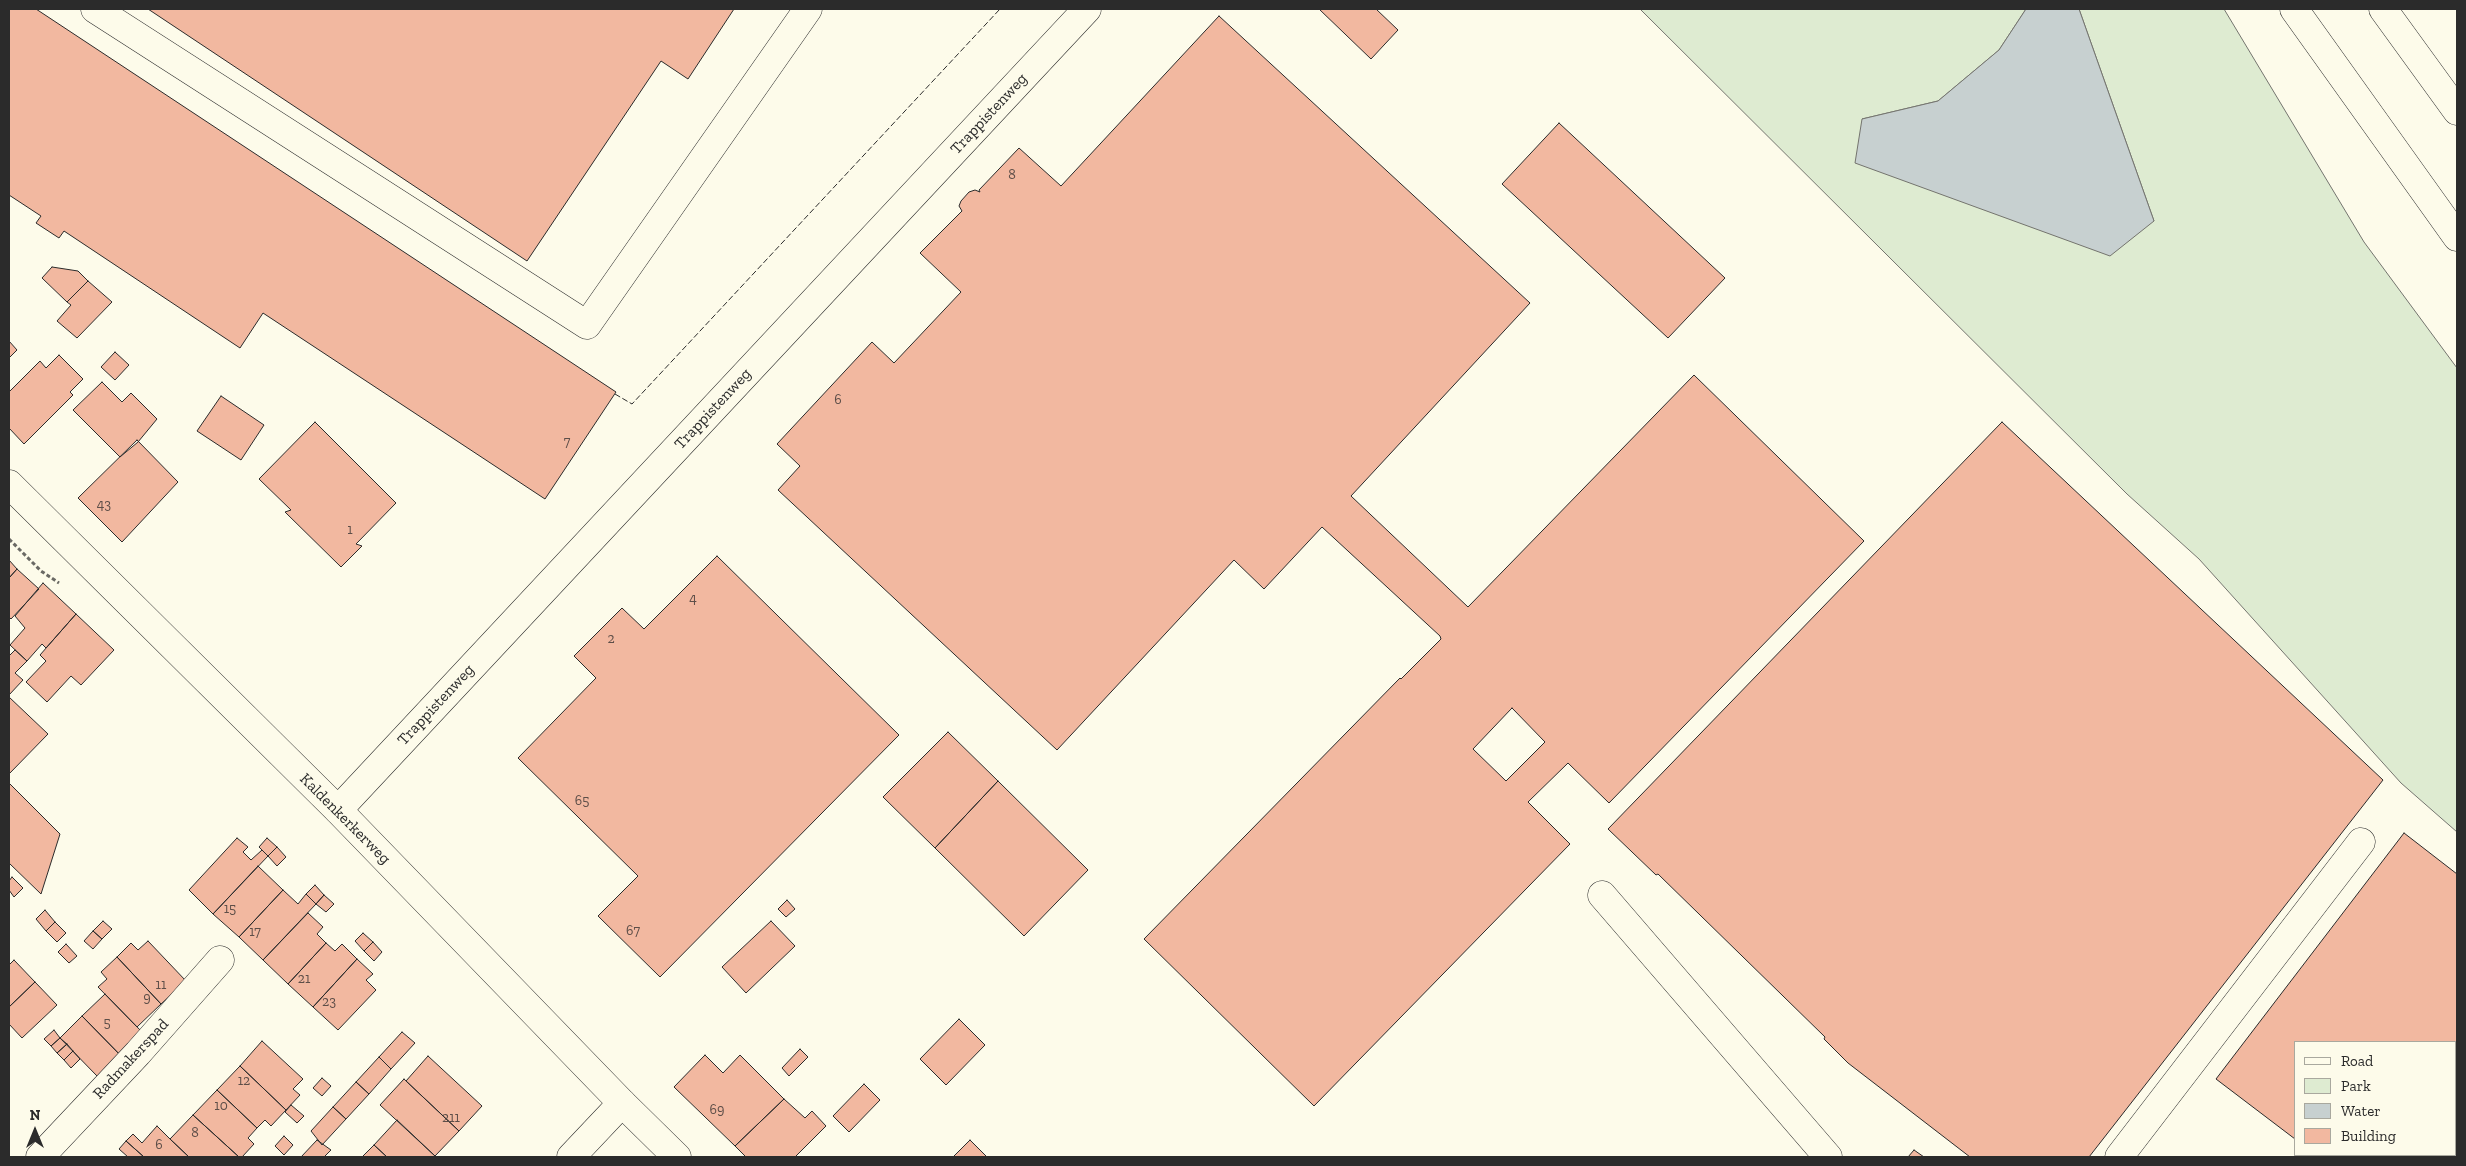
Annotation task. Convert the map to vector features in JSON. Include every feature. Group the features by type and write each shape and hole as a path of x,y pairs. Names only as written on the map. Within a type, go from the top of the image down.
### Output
{"main road":[{"path":"95,9 588,325 808,9"},
{"name":"Trappistenweg","path":"338,810 1086,9"},
{"path":"2294,9 2457,237"},
{"path":"2383,9 2457,111"},
{"name":"Kaldenkerkerweg","path":"9,484 338,810 622,1103 677,1157"},
{"path":"2119,1157 2361,842"},
{"path":"1602,895 1828,1157"},
{"name":"Radmakerspad","path":"40,1157 138,1052 220,960"},
{"path":"571,1157 622,1103"}],"green space":[{"path":"1640,9 2026,9 1999,50 1938,101 1862,119 2154,221 2079,9 2224,9 2364,242 2457,368 2457,832 2401,783 2199,559 2127,494"}],"water":[{"path":"2026,9 2079,9 2154,221 2110,256 1855,163 1862,119 1938,101 1999,50"}],"building":[{"path":"9,9 36,9 616,392 545,499 263,313 240,348 64,231 59,238 36,223 41,216 9,195"},
{"path":"148,9 734,9 688,79 661,61 527,261"},
{"path":"1319,9 1376,9 1398,30 1371,59"},
{"path":"1219,16 1530,303 1351,496 1468,607 1694,375 1864,541 1609,803 1568,763 1528,802 1570,844 1314,1106 1144,939 1400,678 1441,639 1440,636 1322,527 1264,589 1234,560 1057,750 778,490 800,466 777,444 872,342 894,363 961,292 920,253 962,211 959,206 969,192 975,190 980,192 979,190 1019,148 1061,186","holes":["1512,708 1545,742 1506,781 1473,749"]},
{"path":"1559,123 1725,278 1668,338 1502,184"},
{"path":"52,267 78,271 88,281 67,302 42,278"},
{"path":"88,281 112,302 77,338 57,321 71,305 67,302"},
{"path":"9,341 17,350 9,358"},
{"path":"115,352 129,365 115,380 101,367"},
{"path":"59,355 83,379 70,392 73,395 24,444 9,428 9,392 40,361 46,368"},
{"path":"102,382 122,402 131,393 157,419 138,442 120,457 73,410"},
{"path":"221,396 264,425 241,460 197,431"},
{"path":"315,422 396,503 356,544 362,546 341,567 285,512 291,510 259,479"},
{"path":"2002,422 2383,780 2089,1157 1970,1157 1848,1063 1824,1039 1825,1037 1658,874 1656,875 1608,829"},
{"path":"137,440 178,482 122,542 78,498"},
{"path":"717,556 899,735 660,977 598,916 638,876 518,758 596,678 574,656 622,608 644,629"},
{"path":"9,560 17,569 9,578"},
{"path":"17,569 39,589 11,619 9,617 9,578"},
{"path":"43,583 76,614 46,648 42,644 27,661 10,645 25,628 15,616"},
{"path":"76,614 114,650 81,685 71,676 47,702 26,682 46,661 40,655"},
{"path":"15,650 27,661 15,673 23,680 9,695 9,656"},
{"path":"9,697 48,734 9,774"},
{"path":"948,732 998,781 935,848 883,797"},
{"path":"998,781 1088,870 1024,936 935,848"},
{"path":"9,783 60,834 41,894 9,863"},
{"path":"2404,833 2457,874 2457,1157 2318,1156 2456,1156 2456,1041 2294,1041 2294,1138 2216,1079"},
{"path":"237,838 248,847 243,852 251,860 262,850 268,856 213,914 189,890"},
{"path":"267,838 277,847 268,856 259,847"},
{"path":"277,847 286,857 277,866 268,856"},
{"path":"258,866 283,890 239,937 213,914"},
{"path":"12,877 23,888 14,897 9,890 9,881"},
{"path":"315,885 324,895 316,904 306,894"},
{"path":"283,890 298,904 306,894 316,904 263,960 239,937"},
{"path":"324,895 334,904 326,912 316,904"},
{"path":"787,900 795,909 786,917 778,909"},
{"path":"45,910 55,922 46,931 36,919"},
{"path":"308,913 323,927 317,934 326,943 288,984 263,960"},
{"path":"103,921 112,929 102,939 93,931"},
{"path":"771,921 795,946 746,993 722,967"},
{"path":"55,922 66,933 57,942 46,931"},
{"path":"93,931 102,939 93,949 84,941"},
{"path":"363,933 373,942 364,951 355,941"},
{"path":"148,941 186,981 161,1004 117,957 131,943 138,950"},
{"path":"373,942 382,952 374,961 364,951"},
{"path":"326,943 335,951 342,944 357,959 313,1007 288,984"},
{"path":"66,944 77,956 69,963 58,952"},
{"path":"117,957 161,1004 137,1027 98,987 107,979 101,972"},
{"path":"357,959 373,974 366,980 376,990 338,1030 313,1007"},
{"path":"14,960 35,982 9,1007 9,965"},
{"path":"35,982 57,1005 22,1038 9,1024 9,1007"},
{"path":"105,994 143,1033 127,1062 82,1016"},
{"path":"82,1016 127,1062 112,1062 97,1076 60,1038"},
{"path":"959,1019 985,1045 946,1085 920,1059"},
{"path":"54,1030 60,1038 51,1046 44,1039"},
{"path":"402,1032 415,1043 391,1069 379,1057"},
{"path":"60,1038 67,1044 57,1053 51,1046"},
{"path":"262,1041 303,1079 293,1089 300,1095 286,1110 240,1066"},
{"path":"67,1044 73,1051 64,1060 57,1053"},
{"path":"800,1049 808,1057 789,1076 782,1068"},
{"path":"73,1051 80,1059 71,1068 64,1060"},
{"path":"705,1055 723,1073 740,1055 784,1099 735,1146 674,1087"},
{"path":"428,1056 482,1106 459,1131 406,1081"},
{"path":"379,1057 391,1069 369,1094 356,1082"},
{"path":"240,1066 286,1110 271,1126 265,1120 257,1128 217,1090"},
{"path":"322,1078 331,1086 322,1096 313,1088"},
{"path":"404,1079 459,1131 435,1156 380,1105"},
{"path":"356,1082 369,1094 346,1119 333,1107"},
{"path":"864,1084 880,1100 849,1132 833,1116"},
{"path":"217,1090 257,1128 248,1138 254,1144 242,1157 239,1157 193,1115"},
{"path":"784,1099 805,1118 812,1111 826,1126 795,1157 746,1157 735,1146"},
{"path":"291,1105 304,1116 297,1123 285,1112"},
{"path":"333,1107 346,1119 322,1145 311,1131"},
{"path":"193,1115 239,1157 189,1157 170,1139"},
{"path":"397,1120 435,1156 387,1157 374,1145"},
{"path":"157,1126 189,1157 144,1157 126,1141 133,1134 142,1143"},
{"path":"284,1136 293,1145 284,1155 275,1146"},
{"path":"317,1140 331,1150 324,1157 301,1157"},
{"path":"970,1140 987,1157 953,1157"},
{"path":"126,1141 144,1157 128,1157 119,1149"},
{"path":"374,1145 387,1157 362,1157"},
{"path":"1914,1150 1924,1157 1908,1157"}],"fence":[{"path":"615,394 632,404 1000,9"}]}
